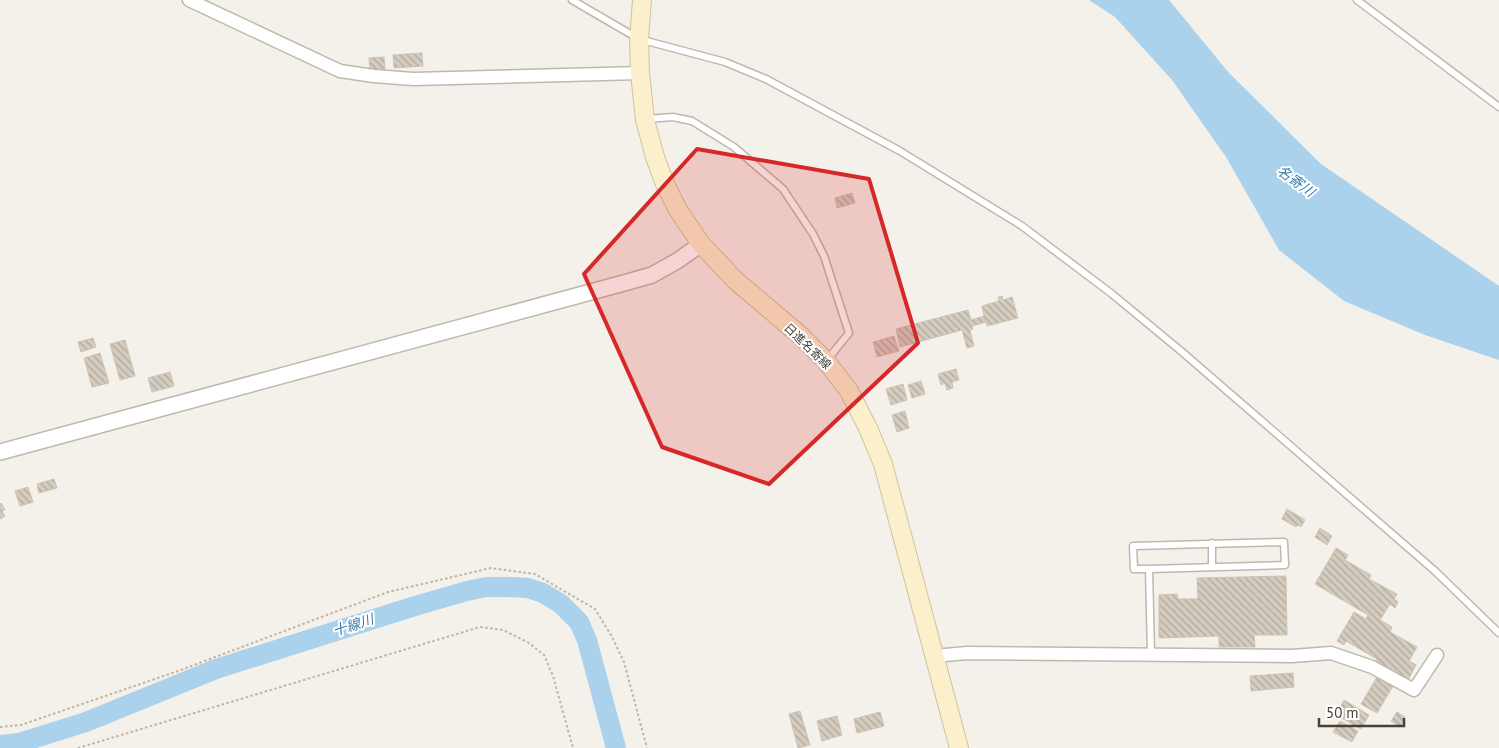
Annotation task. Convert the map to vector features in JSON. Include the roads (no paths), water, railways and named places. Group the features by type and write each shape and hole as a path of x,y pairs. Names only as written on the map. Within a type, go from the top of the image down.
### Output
{"main road":[{"name":"日進名寄線","path":"642,8 639,39 645,120 652,150 665,184 678,210 701,244 735,280 826,361 849,391 868,428 882,464 960,748"}],"street":[{"path":"189,0 340,71 413,79 640,72"},
{"path":"0,452 652,275 677,261 701,244"},
{"path":"934,656 967,652 1292,656 1331,653 1372,667 1414,690 1437,655"}],"lane":[{"path":"572,0 639,39 725,62 766,79 900,151 1022,226 1112,294 1181,351 1435,571 1499,633"},
{"path":"1357,0 1499,107"},
{"path":"645,120 673,117 692,121 734,146 783,189 813,234 824,256 849,333 826,361"},
{"path":"1284,542 1284,565 1212,567 1134,569 1133,546 1284,542"},
{"path":"1212,544 1212,567"},
{"path":"1149,569 1151,654"}],"water":[{"name":"名寄川","path":"1089,0 1169,0 1229,73 1321,164 1499,286 1499,360 1425,335 1344,301 1279,250 1226,157 1172,80 1115,17"}],"waterway":[{"name":"十線川","path":"0,745 19,743 86,722 216,669 415,606 486,587 511,587 528,588 543,593 561,604 579,622 587,640 616,748"}]}
